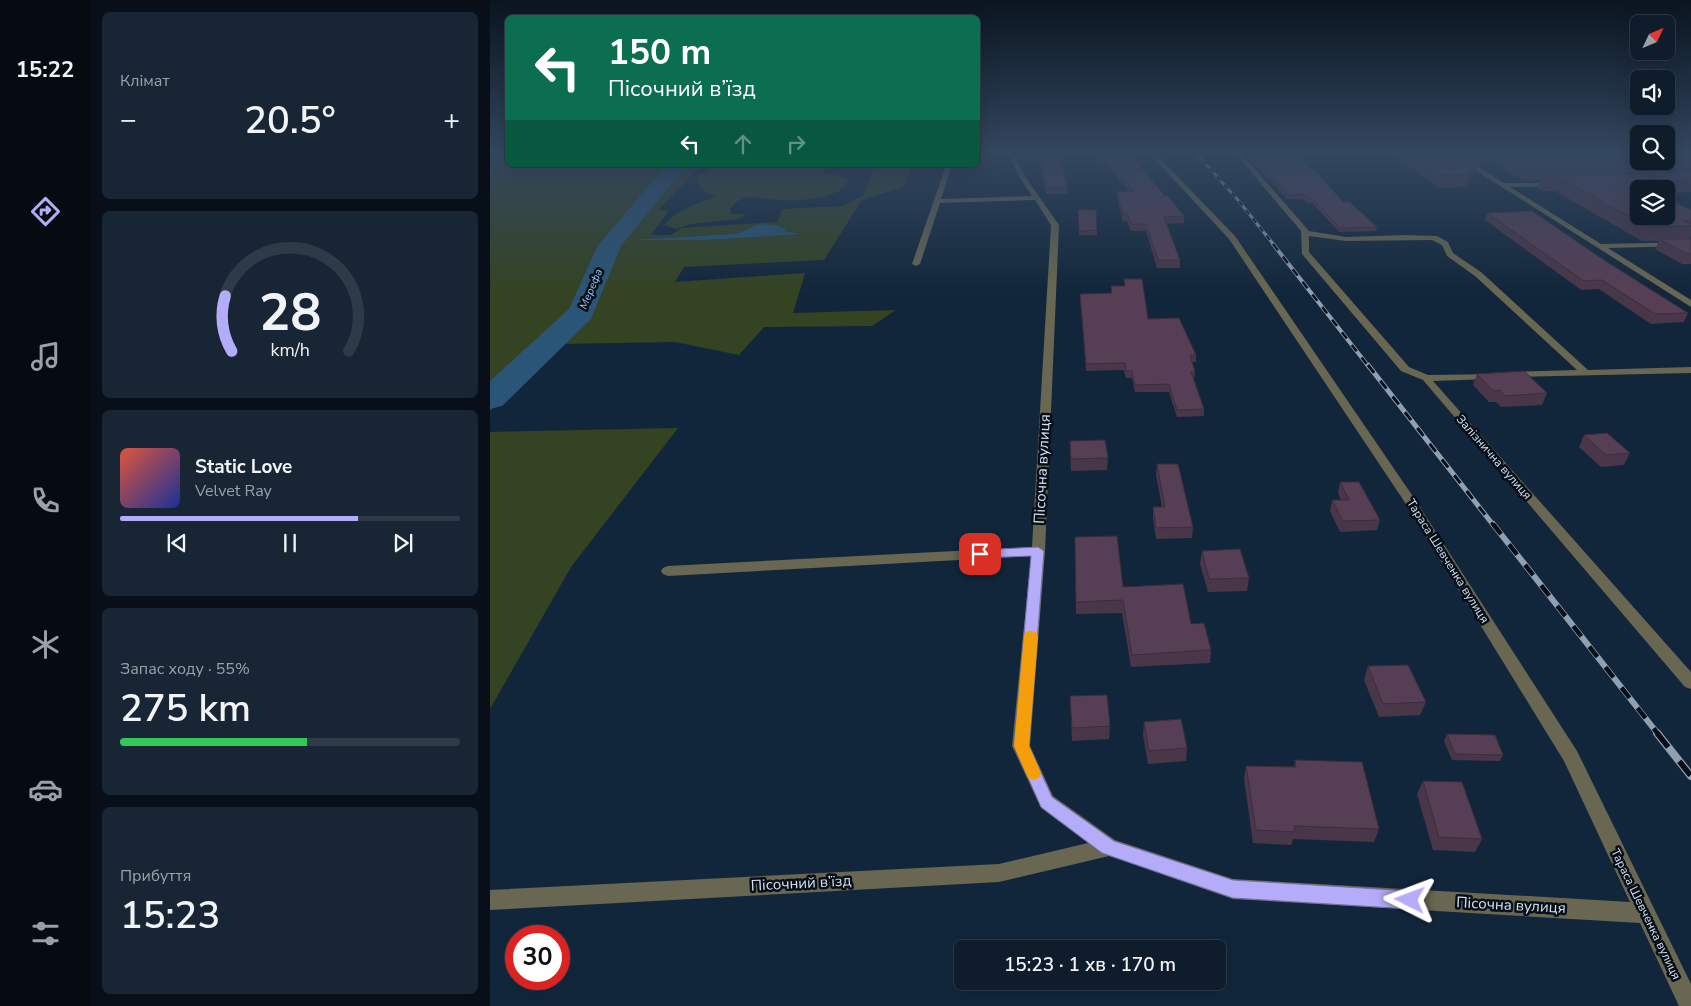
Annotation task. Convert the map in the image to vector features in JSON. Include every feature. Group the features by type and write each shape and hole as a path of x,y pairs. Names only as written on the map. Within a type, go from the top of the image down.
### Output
{"street":[{"path":"916,264 937,201 1005,199"},
{"name":"Пісочна вулиця","path":"1038,199 1055,225 1038,551 1021,746 1046,802 1109,847 1233,889 1646,913"},
{"name":"Тараса Шевченка вулиця","path":"1195,199 1232,238 1408,498 1571,756 1690,1006"},
{"path":"1279,199 1305,231 1305,252 1405,369 1427,378 1691,370"},
{"path":"1526,199 1691,304"},
{"path":"1305,234 1346,239 1434,238 1445,244 1450,254 1478,274 1585,372"},
{"path":"1600,246 1691,244"},
{"name":"Залізнична вулиця","path":"1427,378 1429,384 1691,683"},
{"path":"668,571 1038,551"},
{"name":"Пісочний в’їзд","path":"490,900 999,873 1109,847"}],"green space":[{"path":"490,199 669,199 658,210 669,210 651,235 671,235 682,228 777,222 782,209 842,206 857,199 865,199 862,200 824,260 684,267 675,282 805,273 793,313 896,310 872,326 764,327 739,355 675,342 557,344 517,387 490,411","holes":["763,224 781,226 784,231 802,234 707,240 628,240 733,234"]},
{"path":"708,199 742,199 730,209 731,214 746,215 738,219 691,224 676,229 664,225 669,219 695,204"},
{"path":"768,199 810,199 789,200"},
{"path":"678,428 571,567 490,709 490,432"}],"water":[{"path":"763,224 781,226 780,228 785,228 784,231 803,234 707,240 628,240 733,234"}],"building":[{"path":"1119,199 1170,199 1184,216 1164,217 1180,260 1158,260 1146,224 1131,224 1128,214 1123,214"},
{"path":"1313,199 1340,199 1343,202 1350,202 1377,227 1340,228"},
{"path":"1598,199 1630,199 1630,217"},
{"path":"1675,202 1691,210 1691,221 1683,221 1691,224 1691,226 1648,227 1644,225 1675,225"},
{"path":"1078,210 1096,210 1097,230 1079,231"},
{"path":"1532,211 1607,262 1688,313 1655,314 1602,280 1584,281 1487,213"},
{"path":"1659,239 1691,239 1691,254 1687,254"},
{"path":"1124,279 1142,279 1148,319 1179,318 1196,355 1190,355 1195,372 1191,372 1204,409 1177,410 1169,384 1135,385 1132,371 1126,371 1125,363 1086,364 1080,294 1112,293 1111,286 1125,286"},
{"path":"1524,371 1547,393 1505,396 1500,390 1493,391 1477,374"},
{"path":"1607,433 1630,453 1606,455 1584,435"},
{"path":"1105,440 1108,458 1071,459 1070,441"},
{"path":"1157,464 1178,464 1193,527 1156,528 1153,507 1165,507"},
{"path":"1340,482 1359,482 1380,520 1343,521 1332,500 1349,500"},
{"path":"1117,536 1123,587 1183,584 1191,624 1204,623 1211,650 1132,655 1123,600 1076,602 1075,537"},
{"path":"1240,549 1249,578 1209,579 1202,551"},
{"path":"1408,665 1426,702 1383,704 1368,666"},
{"path":"1107,695 1110,726 1072,728 1070,696"},
{"path":"1181,719 1187,748 1149,751 1144,722"},
{"path":"1447,734 1495,735 1503,755 1455,754"},
{"path":"1295,760 1362,762 1379,829 1294,826 1295,832 1256,830 1246,766 1296,767"},
{"path":"1423,781 1462,782 1482,839 1439,837"}],"waterway":[{"name":"Мерефа","path":"490,399 581,313 610,245 649,199"}],"railway":[{"path":"1237,199 1274,245"},
{"path":"1273,244 1369,367"},
{"path":"1368,365 1494,526"},
{"path":"1493,524 1658,734"},
{"path":"1657,733 1691,776"}],"slow traffic":[{"path":"1031,636 1021,746 1033,773"}],"route":[{"path":"980,554 1038,551 1021,746 1046,802 1109,847 1233,889 1410,900"}]}
